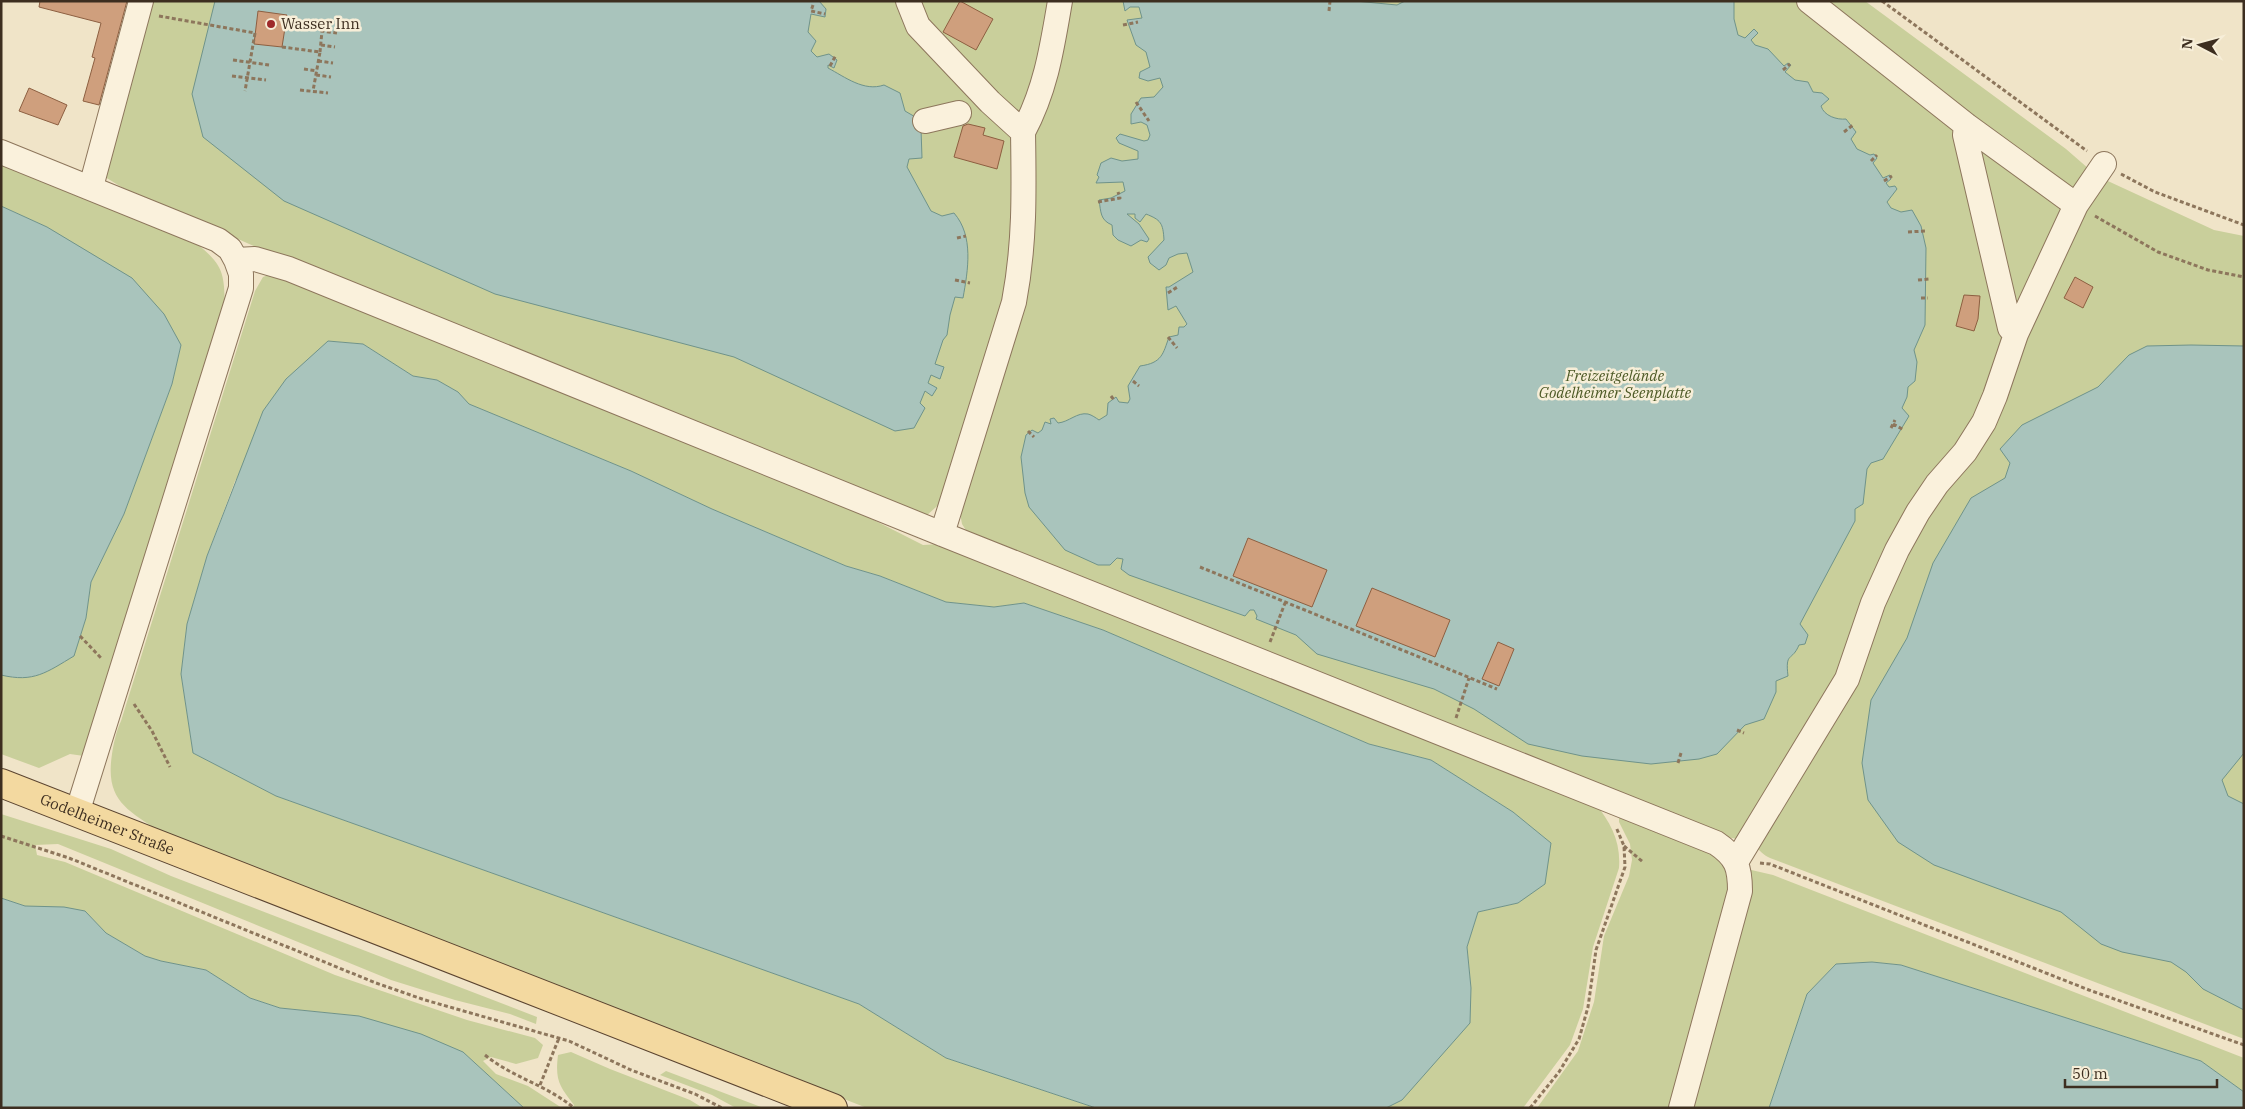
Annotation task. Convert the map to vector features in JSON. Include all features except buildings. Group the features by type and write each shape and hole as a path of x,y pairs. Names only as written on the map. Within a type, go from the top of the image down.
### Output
{"main road":[{"name":"Godelheimer Straße","path":"1,783 833,1108"}],"lane":[{"path":"91,187 141,1"},
{"path":"908,1 918,26 990,102 1023,132"},
{"path":"942,534 1014,302 1021,263 1024,221 1023,132 1036,108 1048,70 1060,1"},
{"path":"1809,1 1966,125 2076,205"},
{"path":"925,121 959,113"},
{"path":"1966,125 1965,135 2010,328 2016,334"},
{"path":"1,152 218,240 230,249 241,274 241,288 77,813"},
{"path":"1736,862 1847,679 1873,603 1897,550 1918,512 1937,484 1964,452 1984,422 2016,334 2076,205 2104,164"},
{"path":"236,260 255,259 289,269 942,534 1716,843 1728,851 1736,862 1740,872 1740,891 1681,1108"}],"path":[{"path":"1328,11 1330,1"},
{"path":"1882,1 2104,164 2155,192 2244,225"},
{"path":"813,5 812,11 825,14"},
{"path":"178,19 255,33 245,91"},
{"path":"1123,25 1138,22"},
{"path":"313,91 322,32 336,33"},
{"path":"320,46 335,47"},
{"path":"282,47 320,52"},
{"path":"830,66 836,55"},
{"path":"232,60 269,65"},
{"path":"318,60 333,63"},
{"path":"1783,70 1790,64"},
{"path":"304,69 331,77"},
{"path":"232,76 266,80"},
{"path":"300,90 328,93"},
{"path":"1136,102 1149,120"},
{"path":"1844,132 1853,125"},
{"path":"1871,161 1877,155"},
{"path":"1884,181 1892,176"},
{"path":"1098,202 1120,198 1118,192"},
{"path":"2076,205 2158,252 2208,270 2244,277"},
{"path":"1908,232 1925,231"},
{"path":"957,238 966,236"},
{"path":"1918,280 1929,279"},
{"path":"956,280 970,283"},
{"path":"1168,293 1179,286"},
{"path":"1921,298 1928,298"},
{"path":"1168,337 1177,348"},
{"path":"1133,381 1140,386"},
{"path":"1111,396 1114,400"},
{"path":"1890,428 1896,420"},
{"path":"1893,424 1904,430"},
{"path":"1028,431 1034,436"},
{"path":"1200,567 1497,690"},
{"path":"1270,643 1285,603"},
{"path":"80,636 138,708 170,766"},
{"path":"1455,719 1469,678"},
{"path":"1737,730 1744,733"},
{"path":"1678,763 1681,753"},
{"path":"1530,1108 1559,1072 1579,1039 1590,998 1596,950 1625,867 1624,846 1612,816 1615,802"},
{"path":"1,836 69,858 416,998 559,1038 631,1070 695,1094 722,1108"},
{"path":"1624,846 1643,862"},
{"path":"1736,862 1770,864 2089,990 2244,1045"},
{"path":"540,1085 559,1038"},
{"path":"485,1055 499,1067 557,1094 574,1108"}],"green space":[{"name":"Freizeitgelände Godelheimer Seenplatte","path":"148,1 1865,1 2066,149 2097,176 2214,230 2244,236 2244,1039 1770,858 1747,842 1724,837 972,540 962,524 960,513 946,498 925,517 283,259 123,188 105,177"},
{"path":"1,164 197,244 218,265 224,288 225,309 84,756 70,754 39,768 1,754 1,675 16,678 74,655 86,618 91,582 124,514 172,384 181,345 47,227 1,206"},
{"path":"271,274 793,479 923,545 940,544 1595,803 1606,818 1617,841 1619,868 1593,947 1583,1009 1570,1045 1523,1108 1386,1108 1402,1100 1471,988 1467,947 1478,912 1518,903 1551,843 1513,812 1431,760 1369,744 1103,630 1024,603 994,607 946,602 880,576 846,566 712,509 631,471 468,404 458,392 437,380 413,376 363,344 329,341 235,481 207,556 187,624 181,674 193,753 276,796 859,1004 946,1058 1096,1108 867,1108 160,832 137,817 121,802 115,793 111,770 116,733 255,291 263,277"},
{"path":"1,814 111,849 171,876 537,1017 536,1024 510,1014 455,1000 391,980 58,844 35,845 37,855 65,862 335,975 467,1020 535,1038 543,1045 538,1058 516,1064 491,1057 483,1061 496,1074 528,1086 562,1108 524,1108 465,1054 359,1016 280,1008 250,998 206,970 145,956 106,933 85,911 27,907 1,898"},
{"path":"1619,817 1721,856 1734,886 1673,1108 1537,1108 1578,1051 1594,1002 1604,936 1629,876 1632,860 1630,844 1619,822"},
{"path":"1747,869 1773,875 2244,1058 2244,1092 2201,1061 1901,965 1872,962 1836,964 1807,994 1769,1108 1686,1108"},
{"path":"571,1052 690,1100 703,1108 572,1108 574,1105 559,1082 557,1071 558,1055"},
{"path":"666,1071 761,1108 736,1108 712,1095 660,1075"}],"water":[{"path":"215,1 819,1 826,9 825,17 811,14 808,32 816,41 811,51 817,57 829,54 837,60 834,68 828,65 828,68 848,79 869,87 884,85 900,93 905,111 917,118 921,129 922,158 909,159 907,167 931,211 942,216 954,213 965,232 968,265 963,298 955,297 947,335 943,340 935,364 944,367 940,379 931,375 928,383 937,388 932,396 925,391 920,403 925,408 914,428 895,431 734,357 495,294 284,201 203,137 192,94"},
{"path":"1123,1 1355,1 1397,5 1405,1 1734,1 1734,19 1738,35 1745,38 1754,29 1758,33 1751,40 1755,45 1768,49 1784,66 1788,63 1791,65 1785,72 1795,80 1808,82 1813,92 1822,93 1829,99 1821,106 1825,112 1835,118 1846,119 1856,132 1851,139 1857,149 1870,155 1874,154 1877,158 1873,163 1883,178 1890,175 1891,179 1886,183 1889,187 1895,186 1897,189 1887,202 1891,208 1901,212 1912,210 1921,226 1926,248 1925,325 1914,350 1917,362 1915,381 1908,387 1907,397 1902,408 1909,416 1883,459 1871,463 1867,469 1863,504 1855,509 1855,521 1800,624 1808,635 1805,644 1799,645 1788,660 1788,676 1776,681 1776,692 1764,719 1745,725 1717,754 1699,759 1651,764 1582,756 1528,744 1474,709 1434,689 1317,654 1296,635 1256,619 1257,616 1254,610 1250,610 1245,616 1129,575 1121,569 1123,559 1117,558 1110,565 1098,565 1065,550 1029,507 1025,493 1021,457 1026,435 1032,430 1038,433 1042,430 1045,422 1051,424 1050,419 1054,418 1058,423 1088,414 1099,420 1107,415 1108,403 1116,397 1119,402 1128,403 1130,399 1128,386 1140,366 1157,360 1163,353 1169,337 1178,335 1179,327 1184,327 1187,324 1176,306 1168,310 1166,287 1193,272 1187,253 1169,258 1166,265 1159,270 1150,263 1148,257 1164,240 1162,226 1155,218 1146,214 1140,222 1135,218 1135,214 1127,214 1139,224 1149,239 1147,242 1141,240 1131,246 1118,240 1113,235 1112,225 1105,221 1101,212 1099,200 1111,198 1125,191 1123,182 1096,183 1101,163 1111,158 1122,161 1138,159 1138,151 1119,143 1116,138 1120,134 1144,141 1148,140 1150,135 1147,125 1141,122 1131,124 1131,114 1141,98 1154,97 1163,87 1160,78 1148,81 1139,78 1140,72 1150,67 1146,52 1136,45 1127,20 1142,18 1139,7 1130,7 1125,11"},
{"path":"1,206 47,227 132,278 164,314 181,345 172,384 124,514 91,582 86,618 74,656 48,671 23,678 1,675"},
{"path":"328,341 363,344 413,376 437,380 458,392 469,404 631,471 712,509 846,566 880,576 946,602 994,607 1024,603 1103,630 1369,744 1431,760 1513,812 1551,843 1545,884 1518,903 1478,912 1467,947 1471,988 1470,1023 1402,1100 1386,1108 1096,1108 946,1058 859,1004 276,796 193,753 181,674 187,624 207,556 263,411 286,379"},
{"path":"2147,346 2244,346 2244,753 2222,780 2228,796 2244,804 2244,1010 2203,989 2186,972 2171,962 2122,952 2101,944 2061,912 1934,865 1898,842 1868,800 1862,763 1871,700 1907,638 1933,563 1971,498 2005,478 2010,463 2000,449 2022,425 2098,387 2129,355"},
{"path":"1,898 25,906 64,907 85,911 106,933 145,956 206,970 250,998 280,1008 359,1016 421,1034 463,1052 524,1108 1,1108"},
{"path":"1872,962 1901,965 2201,1061 2244,1092 2244,1108 1769,1108 1807,994 1836,964"}],"place":[{"name":"Wasser Inn","path":"271,24"}]}
